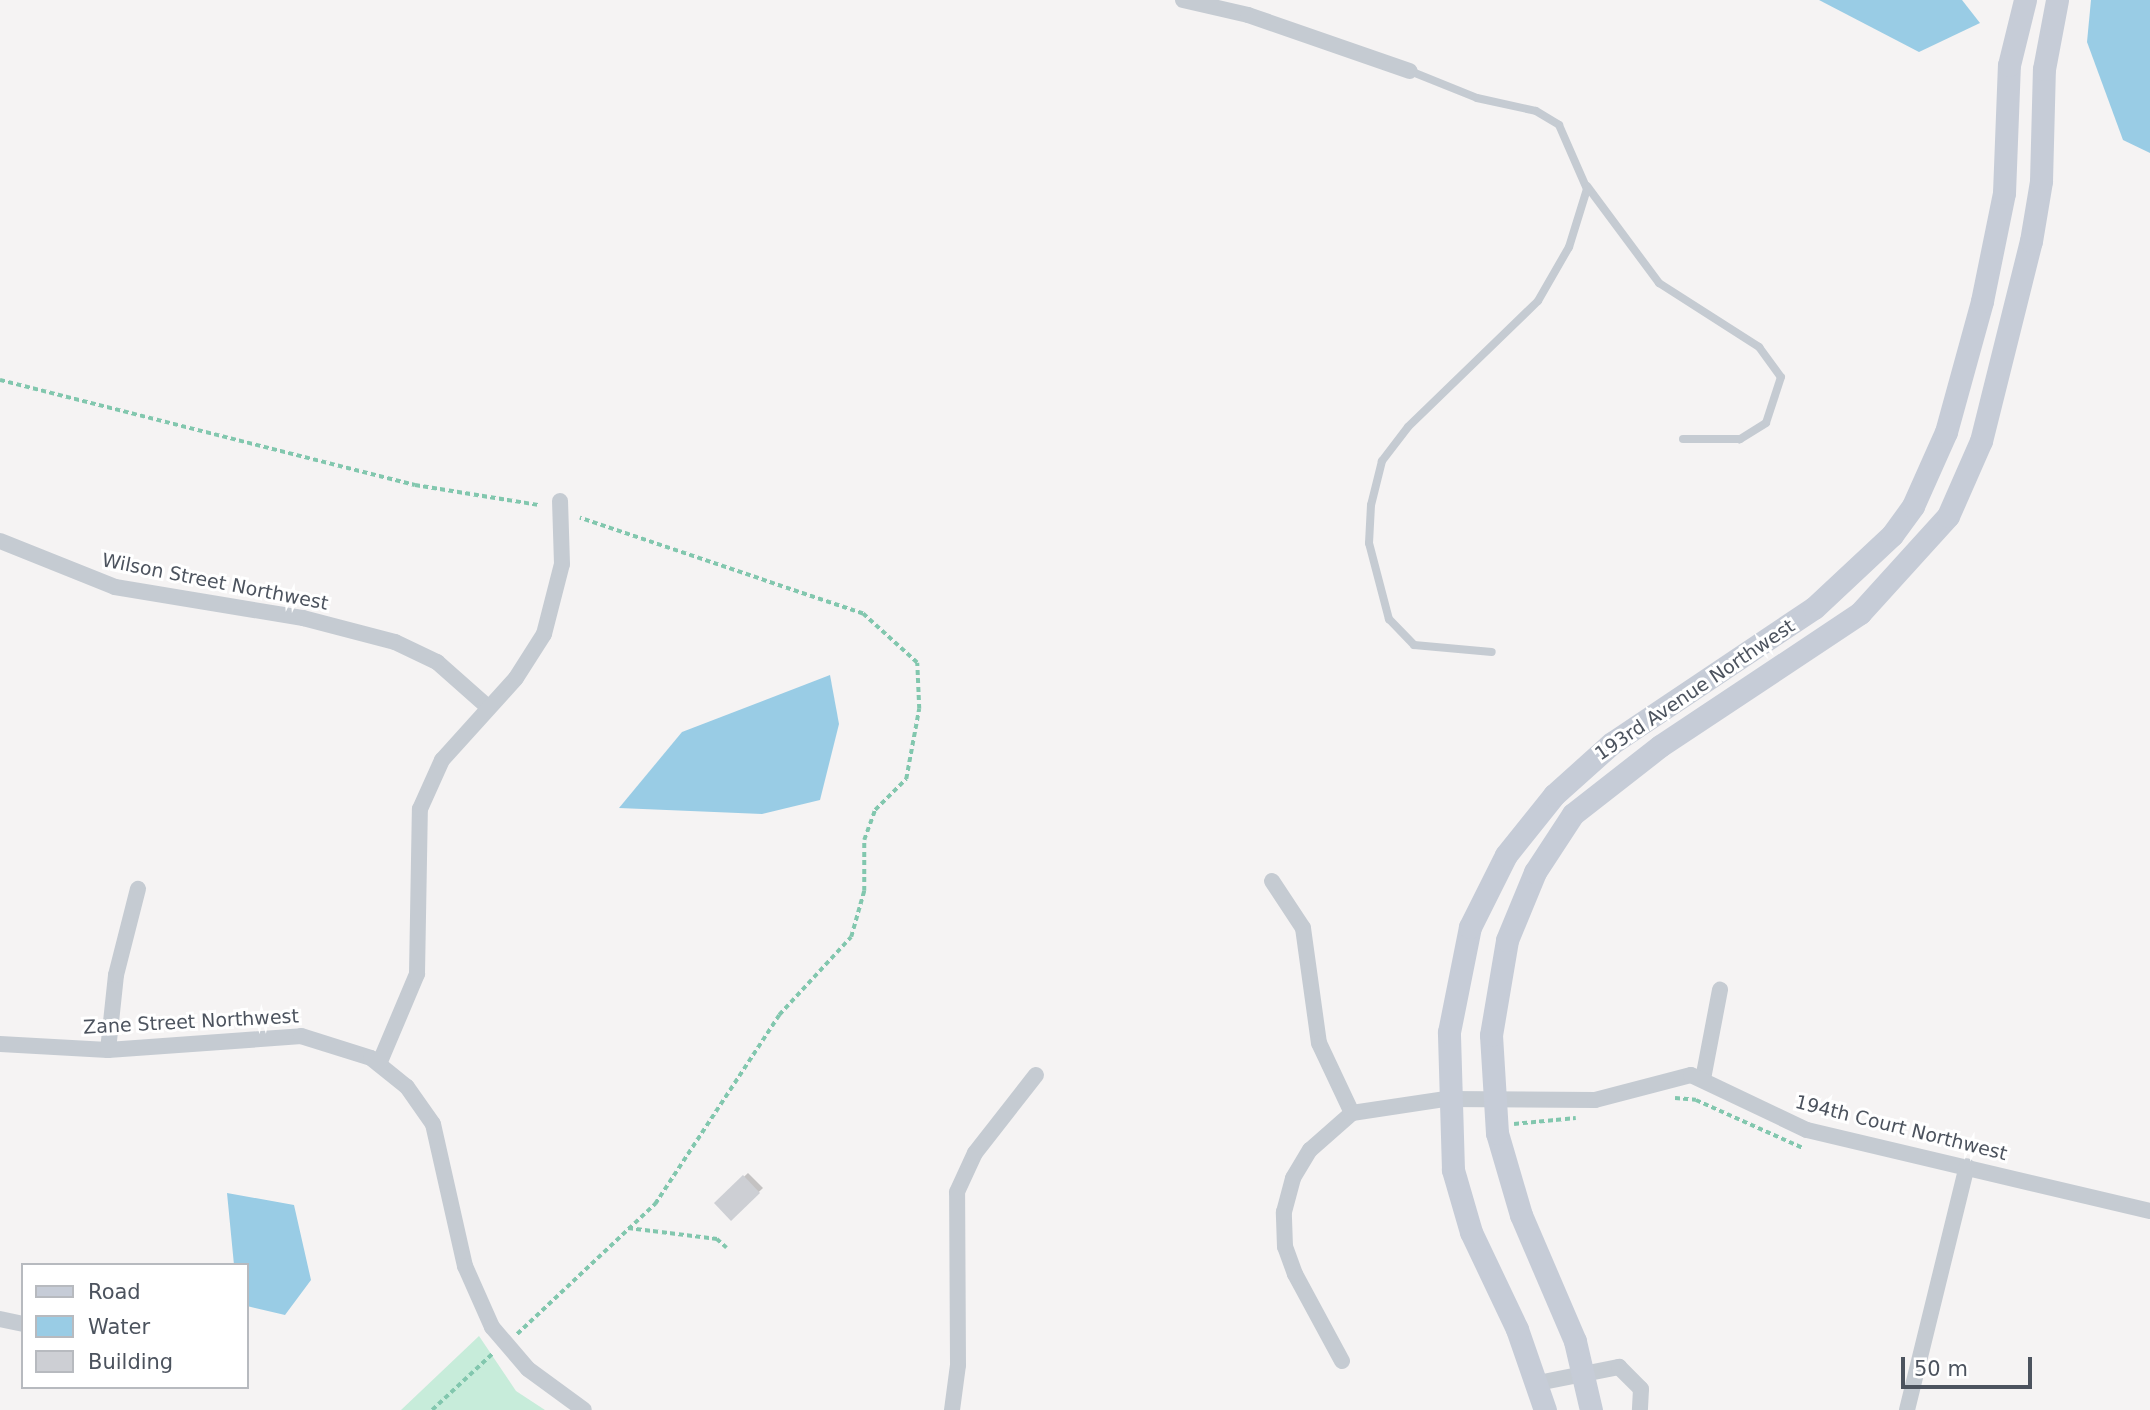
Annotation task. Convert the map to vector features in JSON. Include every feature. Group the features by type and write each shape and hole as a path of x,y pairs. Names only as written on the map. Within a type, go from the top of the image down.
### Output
{"street":[{"path":"1184,0 1248,15 1410,71"},
{"name":"193rd Avenue Northwest","path":"1545,1410 1538,1383 1460,1203 1446,1099 1450,1020 1467,938 1488,887 1527,824 1612,743 1751,654 1840,587 1892,535 1932,472 1960,389 1993,251 2004,193 2009,65 2025,0"},
{"name":"193rd Avenue Northwest","path":"1591,1410 1584,1370 1512,1187 1493,1100 1491,1035 1507,940 1535,872 1573,814 1633,765 1860,613 1948,516 1981,441 2031,241 2041,181 2044,69 2056,0"},
{"path":"379,1064 417,974 420,809 442,760 532,656 553,611 562,564 560,501"},
{"name":"Wilson Street Northwest","path":"0,541 115,586 303,618 395,642 447,669 489,708"},
{"path":"1272,881 1303,928 1319,1043 1352,1113 1310,1150 1293,1178 1284,1212 1285,1247 1295,1274 1342,1361"},
{"path":"108,1050 116,975 138,889"},
{"path":"1703,1079 1720,990"},
{"name":"Zane Street Northwest","path":"0,1044 108,1050 301,1036 342,1045 379,1064 407,1087 437,1134 473,1289 511,1352 584,1410"},
{"path":"952,1410 958,1365 957,1192 975,1153 1036,1075"},
{"name":"194th Court Northwest","path":"1352,1113 1446,1099 1595,1100 1668,1078 1703,1079 1807,1130 1967,1166 2150,1212"},
{"path":"1907,1410 1967,1166"},
{"path":"0,1319 21,1324"},
{"path":"1538,1383 1584,1370 1619,1367 1633,1376 1641,1389 1640,1410"}],"lane":[{"path":"1410,71 1477,98 1535,111 1559,125 1587,189 1569,247 1538,301 1408,427 1382,461 1371,505 1369,543 1389,619 1414,645 1492,652"},
{"path":"1583,180 1659,283 1759,347 1780,377 1766,423 1740,439 1683,439"}],"path":[{"path":"0,380 415,485 539,505"},
{"path":"513,1338 628,1228 696,1149 779,1015 851,937 864,891 864,840 875,810 906,779 914,758 917,663 863,614 580,518"},
{"path":"1661,1096 1696,1101 1806,1148"},
{"path":"1505,1126 1582,1117"},
{"path":"628,1228 717,1239 727,1248"},
{"path":"432,1410 492,1354"}],"green space":[{"path":"479,1336 516,1391 545,1410 401,1410"}],"water":[{"path":"1819,0 1962,0 1980,23 1919,52"},
{"path":"2091,0 2150,0 2150,153 2123,140 2087,42"},
{"path":"830,675 839,724 820,800 762,814 619,808 682,732"},
{"path":"227,1193 294,1205 311,1280 285,1315 248,1306 248,1263 234,1263"}],"building":[{"path":"743,1175 760,1193 731,1221 714,1203"}]}
